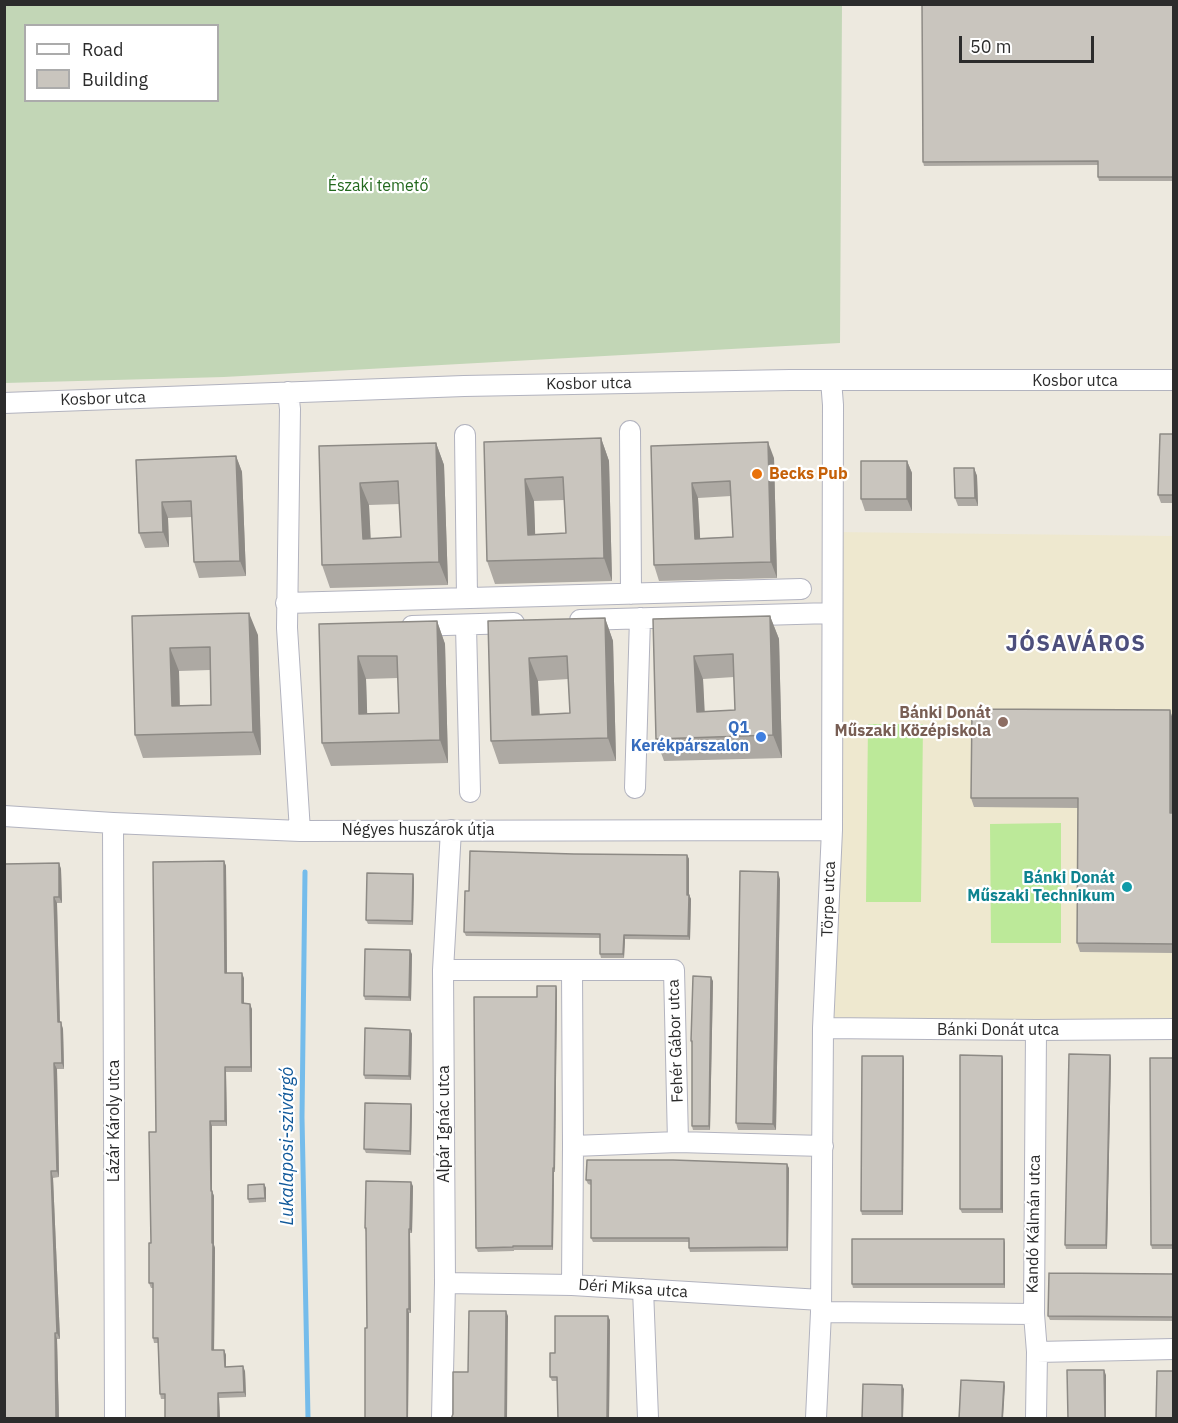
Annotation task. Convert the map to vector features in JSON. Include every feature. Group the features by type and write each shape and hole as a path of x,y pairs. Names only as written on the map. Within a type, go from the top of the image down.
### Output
{"street":[{"name":"Kosbor utca","path":"4,403 464,386 831,380 1173,380"},
{"name":"Törpe utca","path":"816,1419 821,1306 824,1028 832,830 831,380"},
{"path":"288,392 290,409 286,603 300,831"},
{"path":"630,431 631,594"},
{"path":"465,435 467,598"},
{"path":"286,603 801,589"},
{"path":"558,621 832,613"},
{"path":"635,788 640,618"},
{"path":"397,627 535,622"},
{"path":"466,626 470,792"},
{"name":"Négyes huszárok útja","path":"4,816 300,831 832,830"},
{"name":"Lázár Károly utca","path":"113,823 115,1419"},
{"name":"Alpár Ignác utca","path":"442,1419 445,1283 443,970 451,830"},
{"name":"Fehér Gábor utca","path":"443,970 674,970 678,1142"},
{"path":"572,970 572,1285"},
{"name":"Bánki Donát utca","path":"824,1028 1173,1029"},
{"name":"Kandó Kálmán utca","path":"1036,1030 1034,1314 1037,1352 1036,1419"},
{"path":"573,1146 678,1142 824,1146"},
{"name":"Déri Miksa utca","path":"445,1283 572,1285 821,1306 1034,1314"},
{"path":"643,1290 648,1419"},
{"path":"1037,1352 1173,1349"}],"shaded area":[{"name":"Bánki Donát Műszaki Középiskola","path":"833,532 1173,536 1173,1029 823,1028"}],"green space":[{"name":"Északi temető","path":"4,5 842,5 840,343 224,377 5,383"},
{"path":"868,724 923,724 921,902 866,902"},
{"path":"1061,823 1061,943 991,943 990,824"}],"building":[{"path":"922,4 1173,4 1173,177 1098,177 1098,161 923,162"},
{"path":"1160,434 1173,434 1173,495 1158,495"},
{"path":"601,438 604,558 487,561 484,442","holes":["563,477 566,533 528,535 525,479"]},
{"path":"768,442 771,562 654,565 651,446","holes":["730,481 733,537 695,539 692,483"]},
{"path":"436,443 439,562 322,565 319,446","holes":["398,481 401,537 363,539 360,483"]},
{"path":"236,456 240,561 194,562 191,501 162,502 163,532 139,533 136,460"},
{"path":"861,461 907,461 907,499 861,499"},
{"path":"954,468 974,468 975,498 955,498"},
{"path":"249,613 253,732 135,735 132,616","holes":["210,647 211,705 172,706 170,648"]},
{"path":"770,616 773,735 656,739 653,619","holes":["733,654 735,710 697,712 694,656"]},
{"path":"605,618 608,738 491,741 488,621","holes":["567,656 570,713 532,715 529,658"]},
{"path":"437,621 440,740 322,743 319,624","holes":["358,656 397,656 399,713 359,714"]},
{"name":"Bánki Donát Műszaki Technikum","path":"972,709 1170,710 1173,944 1077,943 1078,798 971,798"},
{"path":"470,851 687,855 688,936 624,935 623,954 600,954 600,934 464,932 465,891 469,891"},
{"path":"224,861 225,973 242,973 242,1003 250,1004 251,1067 225,1067 225,1121 210,1121 213,1243 212,1350 224,1350 225,1367 243,1366 244,1392 218,1393 218,1419 165,1419 165,1394 160,1394 158,1338 153,1338 153,1283 149,1283 149,1243 151,1243 149,1132 156,1132 153,862"},
{"path":"59,863 59,897 54,897 58,1022 61,1022 62,1063 54,1063 57,1171 51,1171 57,1333 55,1333 56,1419 4,1419 4,864"},
{"path":"740,871 778,872 773,1124 736,1123"},
{"path":"367,873 413,874 412,921 366,920"},
{"path":"365,949 410,950 409,997 364,996"},
{"path":"693,976 711,977 709,1126 692,1126"},
{"path":"537,986 556,986 552,1246 476,1248 474,997 537,997"},
{"path":"365,1028 410,1030 409,1076 364,1075"},
{"path":"1069,1054 1110,1055 1106,1245 1065,1245"},
{"path":"960,1055 1002,1056 1001,1209 960,1209"},
{"path":"862,1056 903,1056 902,1211 861,1211"},
{"path":"1150,1058 1173,1058 1173,1245 1151,1245"},
{"path":"365,1103 411,1104 410,1151 364,1149"},
{"path":"587,1160 787,1164 787,1247 689,1248 689,1238 591,1238 591,1180 586,1180"},
{"path":"366,1181 411,1182 409,1309 407,1309 407,1419 365,1419"},
{"path":"264,1184 265,1198 248,1199 248,1185"},
{"path":"852,1239 1004,1239 1004,1284 852,1284"},
{"path":"1049,1273 1173,1274 1173,1317 1048,1316"},
{"path":"469,1311 506,1311 505,1419 451,1419 453,1372 468,1372"},
{"path":"555,1316 608,1316 607,1419 558,1419 557,1377 550,1377 550,1353 555,1353"},
{"path":"1067,1370 1104,1370 1105,1419 1068,1419"},
{"path":"1157,1371 1173,1371 1173,1419 1156,1419"},
{"path":"961,1380 1004,1382 1002,1419 959,1419"},
{"path":"863,1384 902,1385 902,1419 862,1419"}],"waterway":[{"name":"Lukalaposi-szivárgó","path":"305,872 302,1117 308,1418"}],"place":[{"name":"Becks Pub","path":"757,474"},
{"name":"Bánki Donát Műszaki Középiskola","path":"1003,722"},
{"name":"Q1 Kerékpárszalon","path":"761,737"},
{"name":"Bánki Donát Műszaki Technikum","path":"1127,887"}],"district":[{"name":"JÓSAVÁROS","path":"1076,645"}]}
